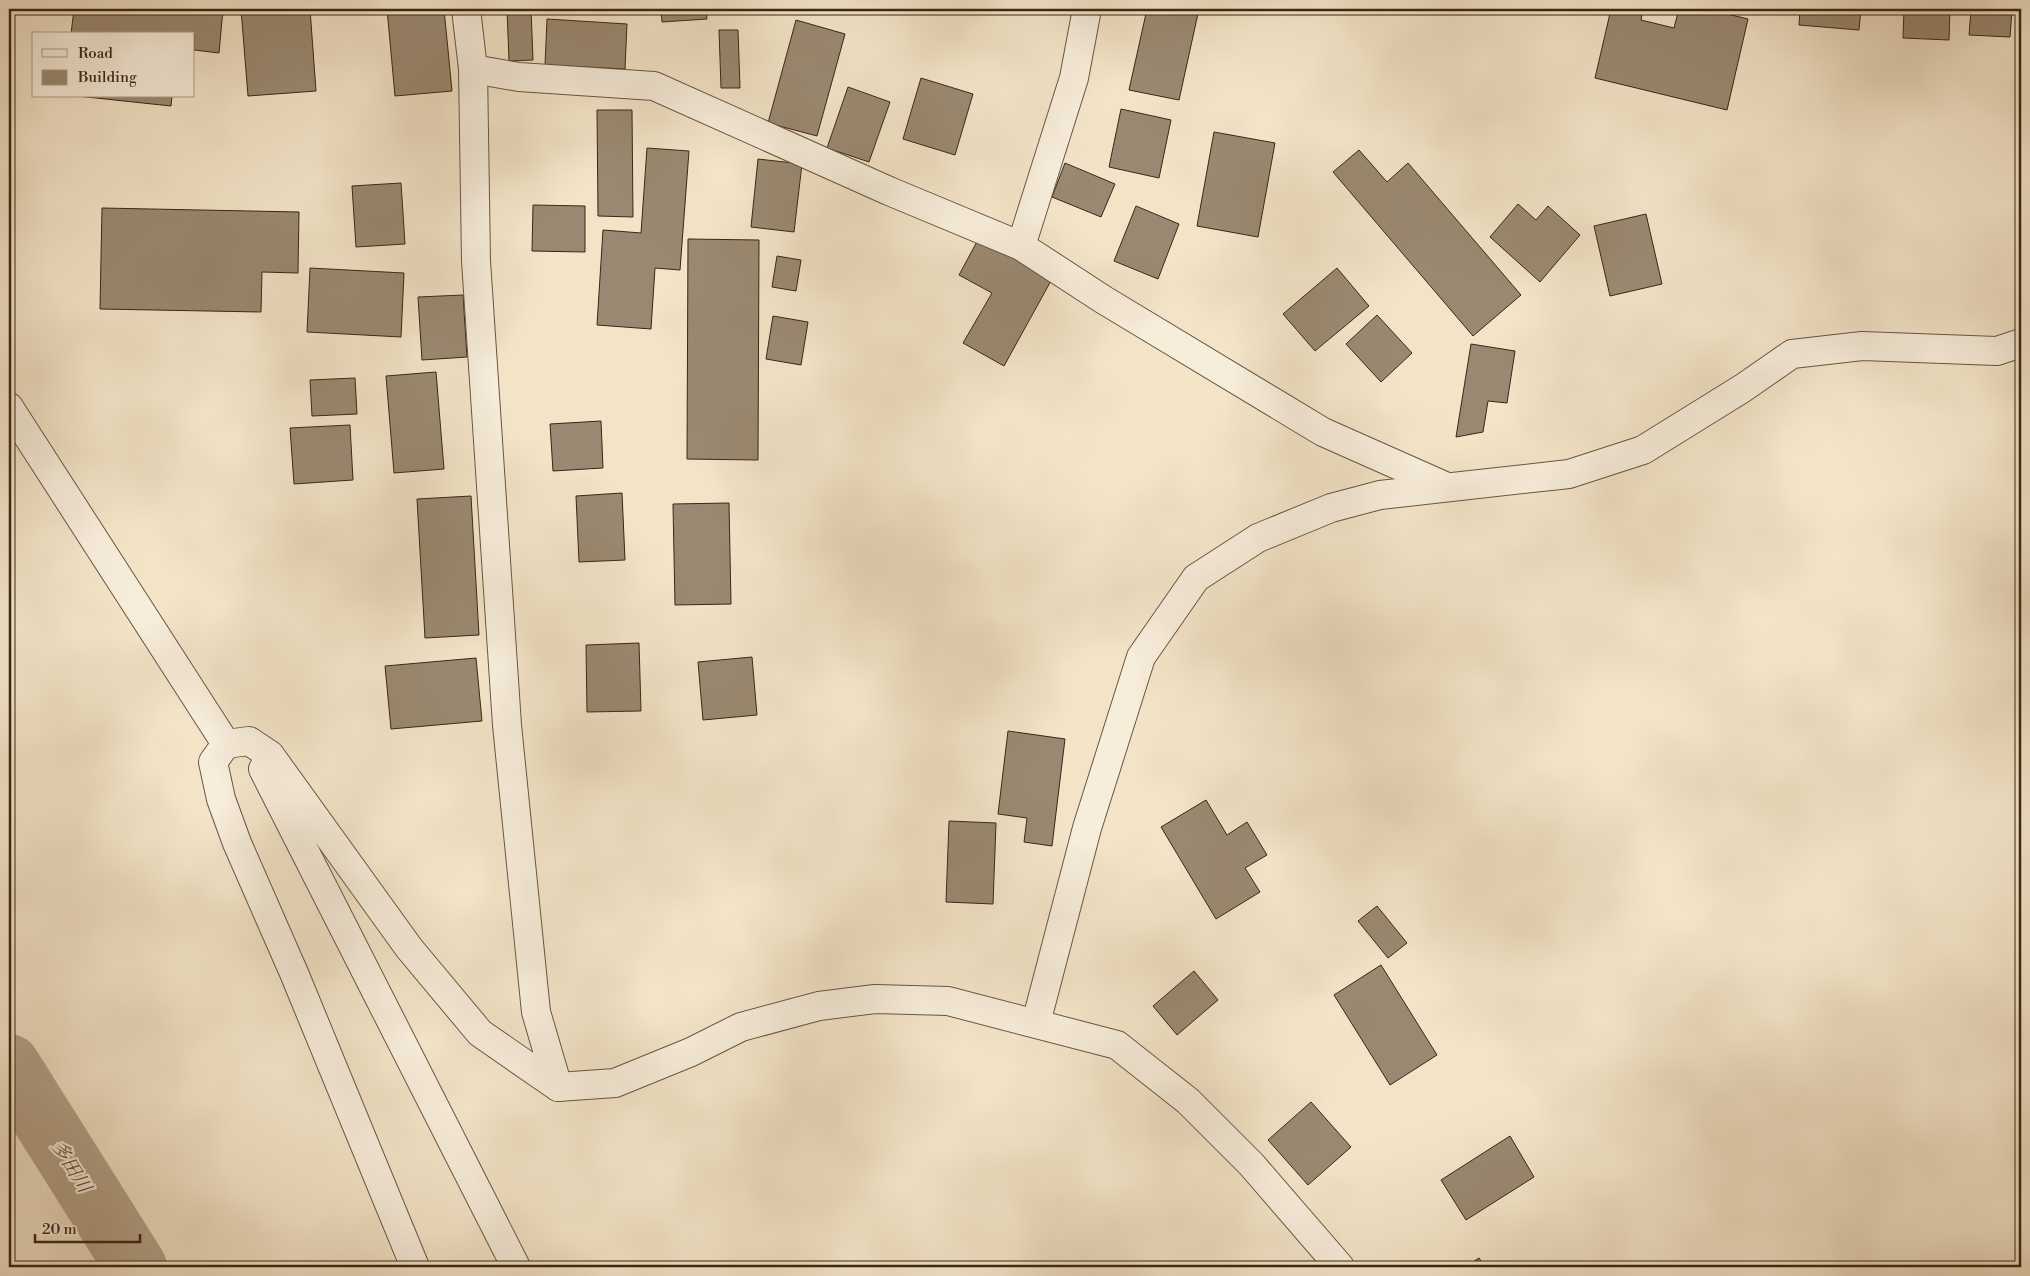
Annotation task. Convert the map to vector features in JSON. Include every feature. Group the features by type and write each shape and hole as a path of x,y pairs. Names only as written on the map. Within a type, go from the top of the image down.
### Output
{"street":[{"path":"466,9 473,69 476,261 507,724 536,1012 558,1088"},
{"path":"1021,246 1074,78 1087,9"},
{"path":"473,69 520,77 654,86 889,191 1021,246 1104,300 1323,432 1448,488"},
{"path":"1036,1023 1087,828 1141,657 1196,578 1258,538 1330,508 1380,495 1568,474 1643,450 1743,388 1792,354 1862,346 2009,347 2021,366"},
{"path":"9,407 238,743 516,1267"},
{"path":"238,743 270,755 408,948 480,1033 558,1088 615,1083 691,1052 741,1027 828,1005 875,999 948,1001 1117,1045 1173,1090 1252,1164 1340,1267"},
{"path":"238,743 213,762 221,799 237,843 294,973 415,1267"}],"building":[{"path":"74,9 223,9 219,53 195,50 195,32 71,32"},
{"path":"241,9 310,9 316,91 248,96"},
{"path":"387,9 444,9 452,91 395,96"},
{"path":"507,9 531,9 533,60 509,61"},
{"path":"661,9 706,9 707,19 662,22"},
{"path":"1147,9 1199,9 1179,100 1129,90"},
{"path":"1611,9 1643,9 1641,20 1674,28 1679,9 1707,9 1748,19 1727,110 1595,78"},
{"path":"1800,9 1861,9 1859,30 1799,25"},
{"path":"1904,9 1950,9 1949,40 1903,38"},
{"path":"1971,9 2012,9 2010,37 1969,35"},
{"path":"547,19 627,24 625,69 545,65"},
{"path":"796,20 845,34 817,136 768,123"},
{"path":"719,30 738,30 740,88 721,88"},
{"path":"921,78 973,94 955,155 903,139"},
{"path":"848,87 890,102 869,162 827,148"},
{"path":"96,98 172,98 171,106"},
{"path":"1121,109 1171,120 1159,178 1109,167"},
{"path":"597,110 632,110 633,217 598,216"},
{"path":"1214,132 1275,143 1258,237 1197,226"},
{"path":"647,148 689,151 680,270 655,268 651,329 597,325 603,230 641,233"},
{"path":"1359,150 1387,182 1408,163 1521,295 1473,336 1333,172"},
{"path":"758,159 802,164 794,232 751,227"},
{"path":"1065,163 1115,184 1101,217 1052,197"},
{"path":"401,183 405,244 356,247 352,186"},
{"path":"1518,204 1536,220 1548,206 1580,235 1540,282 1490,237"},
{"path":"533,205 585,206 585,252 532,251"},
{"path":"1136,206 1179,224 1158,279 1114,261"},
{"path":"102,208 299,212 298,273 262,272 261,312 100,309"},
{"path":"1646,214 1662,284 1610,296 1594,226"},
{"path":"979,238 1052,279 1004,366 963,343 992,293 959,275"},
{"path":"688,239 759,240 758,460 687,459"},
{"path":"777,256 801,260 796,291 772,287"},
{"path":"310,268 404,273 401,337 307,332"},
{"path":"1337,268 1369,306 1315,351 1283,314"},
{"path":"463,295 467,357 422,360 418,297"},
{"path":"1377,315 1412,353 1381,382 1346,344"},
{"path":"773,316 808,322 801,365 766,359"},
{"path":"1471,344 1515,351 1507,403 1488,401 1483,432 1456,437"},
{"path":"436,372 444,469 394,473 386,376"},
{"path":"355,378 357,414 312,416 310,380"},
{"path":"601,421 603,468 553,471 550,424"},
{"path":"350,425 353,480 294,484 290,428"},
{"path":"622,493 625,560 579,562 576,496"},
{"path":"471,496 479,635 425,638 417,499"},
{"path":"729,503 731,604 675,605 673,504"},
{"path":"639,643 641,711 587,712 586,645"},
{"path":"752,657 757,715 703,720 698,662"},
{"path":"476,658 482,721 391,729 385,666"},
{"path":"1008,731 1065,739 1052,846 1024,842 1027,818 998,814"},
{"path":"1206,800 1227,835 1247,822 1267,855 1245,868 1260,892 1216,919 1161,827"},
{"path":"949,821 996,823 993,904 946,902"},
{"path":"1377,906 1407,943 1388,958 1358,921"},
{"path":"1381,965 1437,1055 1390,1085 1334,995"},
{"path":"1194,971 1218,1000 1177,1035 1153,1006"},
{"path":"1311,1102 1351,1147 1308,1185 1268,1140"},
{"path":"1510,1136 1534,1177 1466,1220 1441,1180"},
{"path":"1479,1258 1485,1267 1465,1267"}],"waterway":[{"name":"多田川","path":"9,1065 136,1267"}]}
